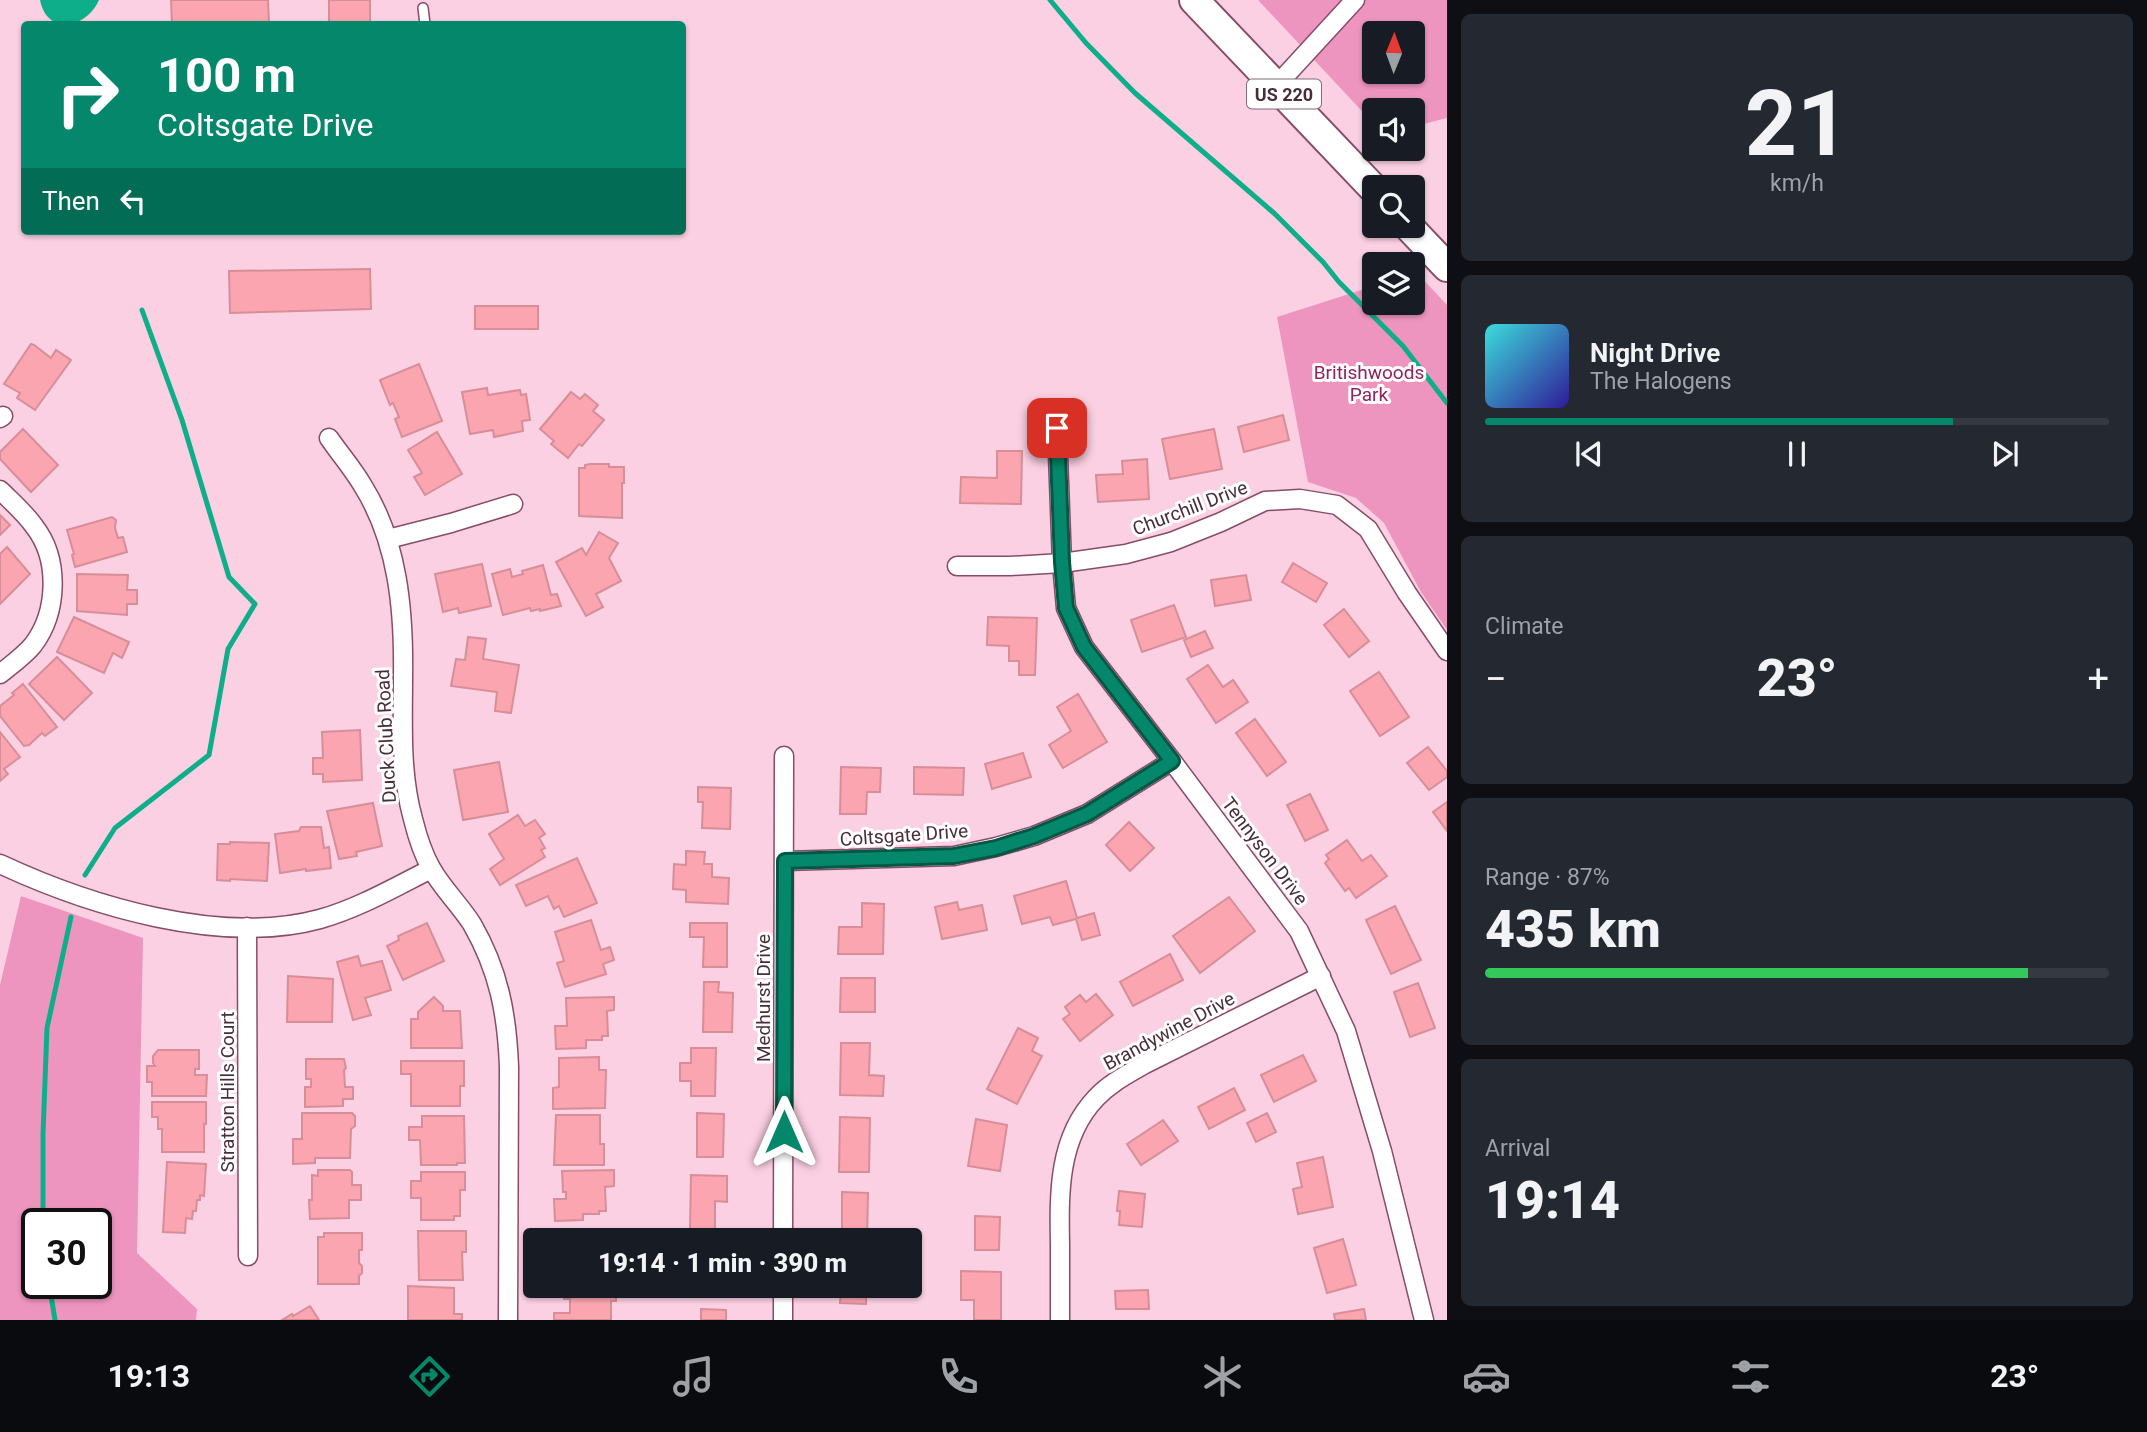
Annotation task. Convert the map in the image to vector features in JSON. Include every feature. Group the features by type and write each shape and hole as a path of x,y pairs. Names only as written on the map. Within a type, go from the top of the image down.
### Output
{"main road":[{"name":"US 220","path":"1194,0 1362,176"},
{"path":"1419,238 1447,267"}],"street":[{"path":"1276,86 1355,0"},
{"name":"Tennyson Drive","path":"1057,428 1066,608 1084,647 1299,931 1346,1031 1381,1151 1424,1320"},
{"name":"Duck Club Road","path":"329,438 363,485 377,511 396,567 403,637 403,717 408,793 414,825 431,869 472,925 486,950 503,1003 508,1030 509,1067 508,1320"},
{"path":"0,490 35,527 46,547 53,583 48,614 37,638 0,674"},
{"name":"Churchill Drive","path":"957,566 1010,566 1126,554 1171,542 1265,501 1300,499 1337,505 1368,529 1447,651"},
{"path":"388,539 513,504"},
{"name":"Medhurst Drive","path":"783,1228 784,756"},
{"name":"Coltsgate Drive","path":"785,861 954,856 996,848 1087,814 1172,761"},
{"path":"0,864 55,888 124,910 184,921 247,927 284,925 318,919 349,909 431,869"},
{"name":"Stratton Hills Court","path":"247,927 248,1256"},
{"name":"Brandywine Drive","path":"1060,1320 1060,1181 1071,1139 1088,1108 1116,1080 1321,976"},
{"path":"783,1298 783,1320"}],"lane":[{"path":"423,8 425,21"}],"green space":[{"path":"1258,0 1447,0 1447,118 1425,124 1425,98 1362,98 1362,111"},
{"name":"Britishwoods Park","path":"1425,282 1447,305 1447,630 1421,592 1384,523 1356,498 1308,482 1277,317 1362,290 1362,315 1425,315"},
{"path":"21,896 143,938 137,1253 197,1309 196,1320 0,1320 0,985"}],"shaded area":[{"path":"40,0 99,0 93,10 78,21 54,21 44,12"}],"building":[{"path":"171,0 268,0 269,21 172,21"},
{"path":"329,0 370,0 370,21 329,21"},
{"path":"370,269 371,309 230,313 229,271"},
{"path":"475,306 538,306 538,329 475,329"},
{"path":"31,344 51,358 56,350 71,360 35,410 17,398 20,393 4,384"},
{"path":"419,364 442,421 402,437 395,419 399,417 393,403 390,405 380,380"},
{"path":"487,388 488,395 520,390 521,395 526,394 530,420 522,421 523,431 494,437 493,430 470,434 462,392"},
{"path":"571,392 580,399 585,394 598,405 593,411 604,420 568,458 551,444 554,441 540,429"},
{"path":"1283,415 1289,440 1244,452 1238,427"},
{"path":"23,429 58,465 31,492 0,459 0,452"},
{"path":"1214,429 1222,469 1170,479 1162,439"},
{"path":"437,432 462,474 425,495 414,477 422,473 408,450"},
{"path":"997,451 1022,451 1021,504 960,503 961,477 997,478"},
{"path":"1147,459 1149,499 1098,502 1096,475 1123,474 1122,461"},
{"path":"590,464 624,467 622,518 579,516 579,468"},
{"path":"0,515 10,525 0,535"},
{"path":"112,517 116,520 118,538 123,537 127,552 75,567 67,530"},
{"path":"599,532 618,543 609,558 621,581 596,594 603,607 586,616 556,562 582,548 586,555"},
{"path":"7,547 30,574 0,604 0,554"},
{"path":"1293,563 1327,583 1316,602 1282,582"},
{"path":"482,564 491,606 459,613 458,608 443,612 435,574"},
{"path":"543,565 551,595 557,594 561,606 540,611 531,611 530,608 503,615 492,574 510,569 512,577"},
{"path":"77,574 128,575 127,590 137,590 137,604 127,604 127,615 77,611"},
{"path":"1246,575 1251,600 1215,606 1211,580"},
{"path":"1174,605 1186,637 1142,652 1131,620"},
{"path":"1344,609 1369,641 1349,657 1324,625"},
{"path":"74,617 129,642 122,658 113,653 104,673 57,652"},
{"path":"988,617 1037,618 1035,675 1019,675 1019,661 1009,661 1009,646 987,645"},
{"path":"1205,631 1213,648 1191,657 1184,640"},
{"path":"468,637 486,639 483,659 519,665 511,713 495,711 497,692 451,686 456,659 465,660"},
{"path":"57,657 92,693 64,720 29,684"},
{"path":"1208,665 1223,687 1233,680 1248,702 1216,723 1187,679"},
{"path":"1379,672 1409,717 1380,736 1350,691"},
{"path":"23,684 57,727 45,736 42,733 29,745 24,746 0,716 0,706"},
{"path":"1078,694 1107,742 1063,768 1049,745 1071,731 1057,707"},
{"path":"1255,719 1286,762 1267,776 1236,733"},
{"path":"360,730 362,780 323,782 323,774 313,774 313,758 323,758 322,732"},
{"path":"0,732 20,757 4,769 8,774 0,781"},
{"path":"1428,747 1447,771 1447,777 1429,790 1407,763"},
{"path":"1023,753 1031,777 992,789 985,764"},
{"path":"499,762 508,812 463,820 454,770"},
{"path":"841,767 881,768 880,792 867,792 866,814 840,814"},
{"path":"914,767 964,768 963,795 914,794"},
{"path":"698,787 731,788 730,829 702,828 703,802 698,802"},
{"path":"1310,794 1328,830 1305,841 1287,805"},
{"path":"1447,802 1447,831 1433,812"},
{"path":"373,803 382,846 356,852 357,856 339,859 327,811"},
{"path":"518,815 525,826 535,820 545,834 539,838 545,848 541,850 545,857 500,885 490,869 504,859 489,834"},
{"path":"1129,822 1154,848 1130,871 1106,845"},
{"path":"301,827 321,827 324,848 329,847 331,868 280,873 275,834 299,831"},
{"path":"1347,840 1362,861 1371,855 1387,876 1356,898 1349,888 1345,891 1325,863 1329,859 1326,855"},
{"path":"269,843 267,881 217,880 218,844"},
{"path":"686,851 705,852 704,864 712,864 712,877 729,878 728,904 686,902 686,890 673,889 674,864 686,865"},
{"path":"577,858 597,903 564,917 559,906 554,909 548,896 526,906 516,885"},
{"path":"1066,881 1077,918 1094,913 1100,935 1082,940 1076,919 1053,925 1050,917 1022,924 1014,896"},
{"path":"1229,897 1255,931 1200,973 1173,936"},
{"path":"957,902 959,910 982,905 987,930 942,939 935,907"},
{"path":"862,903 884,904 883,954 838,954 839,927 862,927"},
{"path":"1395,906 1421,960 1391,974 1366,920"},
{"path":"591,920 601,950 610,947 614,960 603,964 606,974 565,987 557,963 564,961 555,932"},
{"path":"427,923 444,961 403,980 387,946 399,940 398,936"},
{"path":"690,923 727,923 727,967 703,967 704,937 690,937"},
{"path":"1170,954 1183,980 1133,1006 1120,982"},
{"path":"358,956 361,966 382,961 391,990 365,998 371,1015 353,1020 337,962"},
{"path":"288,976 333,979 332,1022 287,1022"},
{"path":"841,978 875,978 875,1012 840,1012"},
{"path":"704,982 719,982 718,992 733,993 732,1032 703,1032"},
{"path":"1418,983 1435,1028 1410,1037 1394,992"},
{"path":"1096,994 1113,1015 1080,1041 1063,1019 1070,1014 1065,1007 1080,995 1086,1002"},
{"path":"434,997 443,1006 443,1011 460,1011 462,1048 411,1048 411,1019 418,1019 418,1012"},
{"path":"614,997 614,1010 607,1011 608,1036 602,1036 602,1040 586,1040 586,1048 556,1049 555,1026 567,1026 566,998"},
{"path":"1018,1028 1038,1038 1032,1051 1042,1056 1017,1104 987,1089"},
{"path":"841,1043 870,1043 869,1075 884,1076 883,1096 840,1095"},
{"path":"691,1048 716,1048 715,1096 691,1096 691,1081 680,1081 680,1063 691,1063"},
{"path":"158,1050 199,1050 199,1069 195,1069 195,1075 207,1075 206,1096 152,1096 152,1082 147,1082 147,1066 155,1066 153,1056"},
{"path":"1303,1055 1316,1081 1274,1102 1261,1075"},
{"path":"599,1057 599,1070 606,1070 605,1108 553,1109 553,1088 559,1087 559,1058"},
{"path":"306,1059 344,1059 345,1087 353,1087 353,1099 343,1099 343,1106 305,1107 305,1087 311,1087 311,1079 306,1079"},
{"path":"401,1061 464,1061 464,1086 460,1086 460,1106 411,1106 411,1074 401,1074"},
{"path":"1234,1088 1245,1110 1209,1129 1198,1107"},
{"path":"152,1102 206,1102 204,1152 162,1152 162,1129 158,1129 158,1117 152,1117"},
{"path":"302,1113 352,1113 355,1116 355,1126 351,1129 350,1158 315,1158 315,1163 293,1164 293,1139 302,1139"},
{"path":"697,1113 724,1114 723,1157 697,1157"},
{"path":"1267,1113 1276,1132 1256,1142 1247,1123"},
{"path":"556,1115 600,1115 600,1144 604,1144 604,1165 554,1165"},
{"path":"422,1116 464,1116 465,1163 421,1165 420,1140 409,1140 409,1127 422,1127"},
{"path":"840,1117 870,1118 869,1172 839,1172"},
{"path":"976,1119 1007,1125 1000,1171 968,1166"},
{"path":"1163,1120 1178,1141 1141,1165 1127,1144"},
{"path":"1323,1157 1333,1207 1298,1214 1293,1189 1302,1187 1297,1163"},
{"path":"167,1162 206,1164 204,1196 200,1195 200,1200 197,1200 192,1219 186,1218 185,1233 163,1232"},
{"path":"318,1170 350,1170 352,1185 361,1185 361,1200 349,1200 349,1218 310,1219 312,1175 318,1176"},
{"path":"614,1170 614,1186 605,1187 606,1211 583,1214 583,1220 555,1221 554,1199 566,1199 562,1171"},
{"path":"421,1172 465,1172 465,1190 460,1190 460,1216 454,1216 454,1220 421,1220 421,1198 411,1198 411,1181 421,1181"},
{"path":"691,1175 727,1176 727,1202 715,1201 715,1228 690,1228"},
{"path":"1119,1191 1145,1194 1142,1227 1119,1225"},
{"path":"842,1192 868,1193 867,1228 842,1228"},
{"path":"975,1216 1000,1217 999,1250 975,1250"},
{"path":"418,1231 466,1231 466,1252 462,1252 463,1280 419,1280"},
{"path":"324,1233 362,1233 359,1263 362,1273 359,1276 359,1284 318,1284 318,1237 324,1237"},
{"path":"1343,1239 1356,1285 1327,1293 1314,1248"},
{"path":"961,1271 1001,1272 1001,1320 974,1320 974,1300 961,1300"},
{"path":"408,1286 454,1288 454,1314 462,1314 462,1320 408,1320"},
{"path":"1148,1290 1149,1309 1116,1309 1115,1291"},
{"path":"616,1298 616,1301 611,1301 611,1320 554,1320 554,1313 570,1313 570,1299 564,1299"},
{"path":"840,1298 866,1298 866,1304 840,1303"},
{"path":"310,1306 319,1320 282,1320 292,1314 293,1316"},
{"path":"701,1309 726,1310 726,1320 701,1320"},
{"path":"1364,1309 1366,1320 1335,1320 1334,1314"}],"waterway":[{"path":"1050,0 1086,43 1135,93 1275,214 1323,262 1339,282 1403,346 1447,403"},
{"path":"85,875 115,828 209,755 228,649 255,604 229,577 182,420 142,310"},
{"path":"43,1208 47,1028 71,917"},
{"path":"52,1299 55,1320"}],"route":[{"path":"784,1132 785,861 954,856 996,848 1087,814 1172,761 1084,647 1066,608 1057,428"}]}
